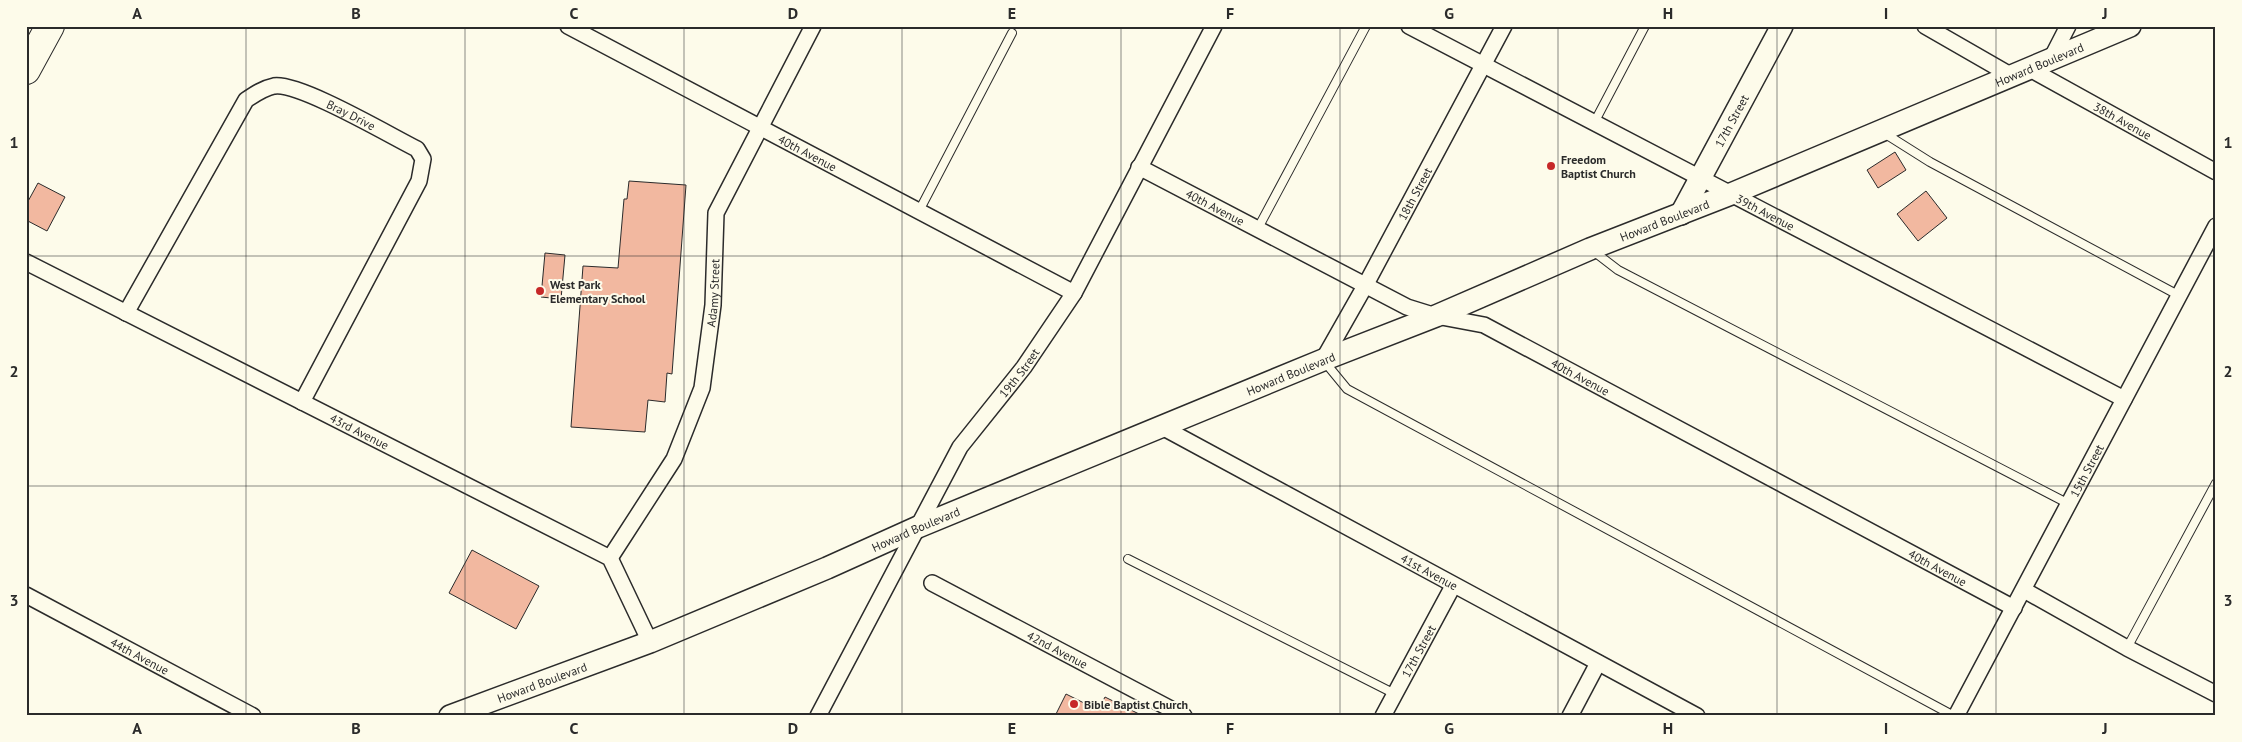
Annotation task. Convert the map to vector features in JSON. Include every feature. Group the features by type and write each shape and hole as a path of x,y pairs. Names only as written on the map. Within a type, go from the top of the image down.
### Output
{"highway":[{"path":"26,70 50,26"}],"main road":[{"name":"17th Street","path":"1681,214 1782,26"},
{"name":"Howard Boulevard","path":"450,716 650,642 827,568 918,526 1323,360 1436,316 1590,249 1731,194 2130,26"}],"street":[{"name":"40th Avenue","path":"568,26 596,33 760,128 1074,293"},
{"name":"Adamy Street","path":"610,558 674,459 702,388 713,305 716,213 813,26"},
{"name":"19th Street","path":"818,716 960,447 1024,368 1074,293 1214,26"},
{"name":"39th Avenue","path":"1409,26 2124,399"},
{"name":"18th Street","path":"1323,360 1365,286 1504,26"},
{"name":"38th Avenue","path":"1925,26 2216,172"},
{"path":"2050,60 2068,26"},
{"name":"Bray Drive","path":"126,313 246,100 274,86 286,87 312,96 416,149 423,159 419,181 302,402"},
{"name":"40th Avenue","path":"1139,168 1407,307 1436,316 1484,325 2014,608"},
{"name":"15th Street","path":"1955,716 2024,590 2216,226"},
{"name":"43rd Avenue","path":"26,262 610,558"},
{"name":"41st Avenue","path":"1162,427 1453,586 1697,716"},
{"path":"610,558 650,642"},
{"name":"42nd Avenue","path":"932,583 1184,716"},
{"name":"17th Street","path":"1383,716 1453,586"},
{"path":"2024,590 2127,648 2216,694"},
{"name":"44th Avenue","path":"26,594 253,716"},
{"path":"1570,716 1598,663"}],"lane":[{"path":"1257,230 1366,26"},
{"path":"1594,123 1645,26"},
{"path":"919,212 1012,33"},
{"path":"1880,131 1930,162 2178,295"},
{"path":"1590,249 1618,270 2069,504"},
{"path":"1323,360 1347,389 1955,716"},
{"path":"2127,648 2216,483"},
{"path":"1128,559 1395,694"}],"building":[{"path":"1895,152 1906,170 1878,188 1867,170"},
{"path":"629,181 686,185 672,374 667,373 665,402 648,400 645,432 571,427 583,266 618,268 624,199 627,199"},
{"path":"38,183 65,197 47,231 26,220 26,205"},
{"path":"1926,191 1947,218 1918,241 1897,214"},
{"path":"545,253 565,255 561,299 541,297"},
{"path":"472,550 539,586 516,629 449,593"},
{"name":"Bible Baptist Church","path":"1066,694 1098,710 1105,697 1141,715 1055,716"}],"place":[{"name":"Freedom Baptist Church","path":"1551,166"},
{"name":"West Park Elementary School","path":"540,291"},
{"name":"Bible Baptist Church","path":"1074,704"}]}
